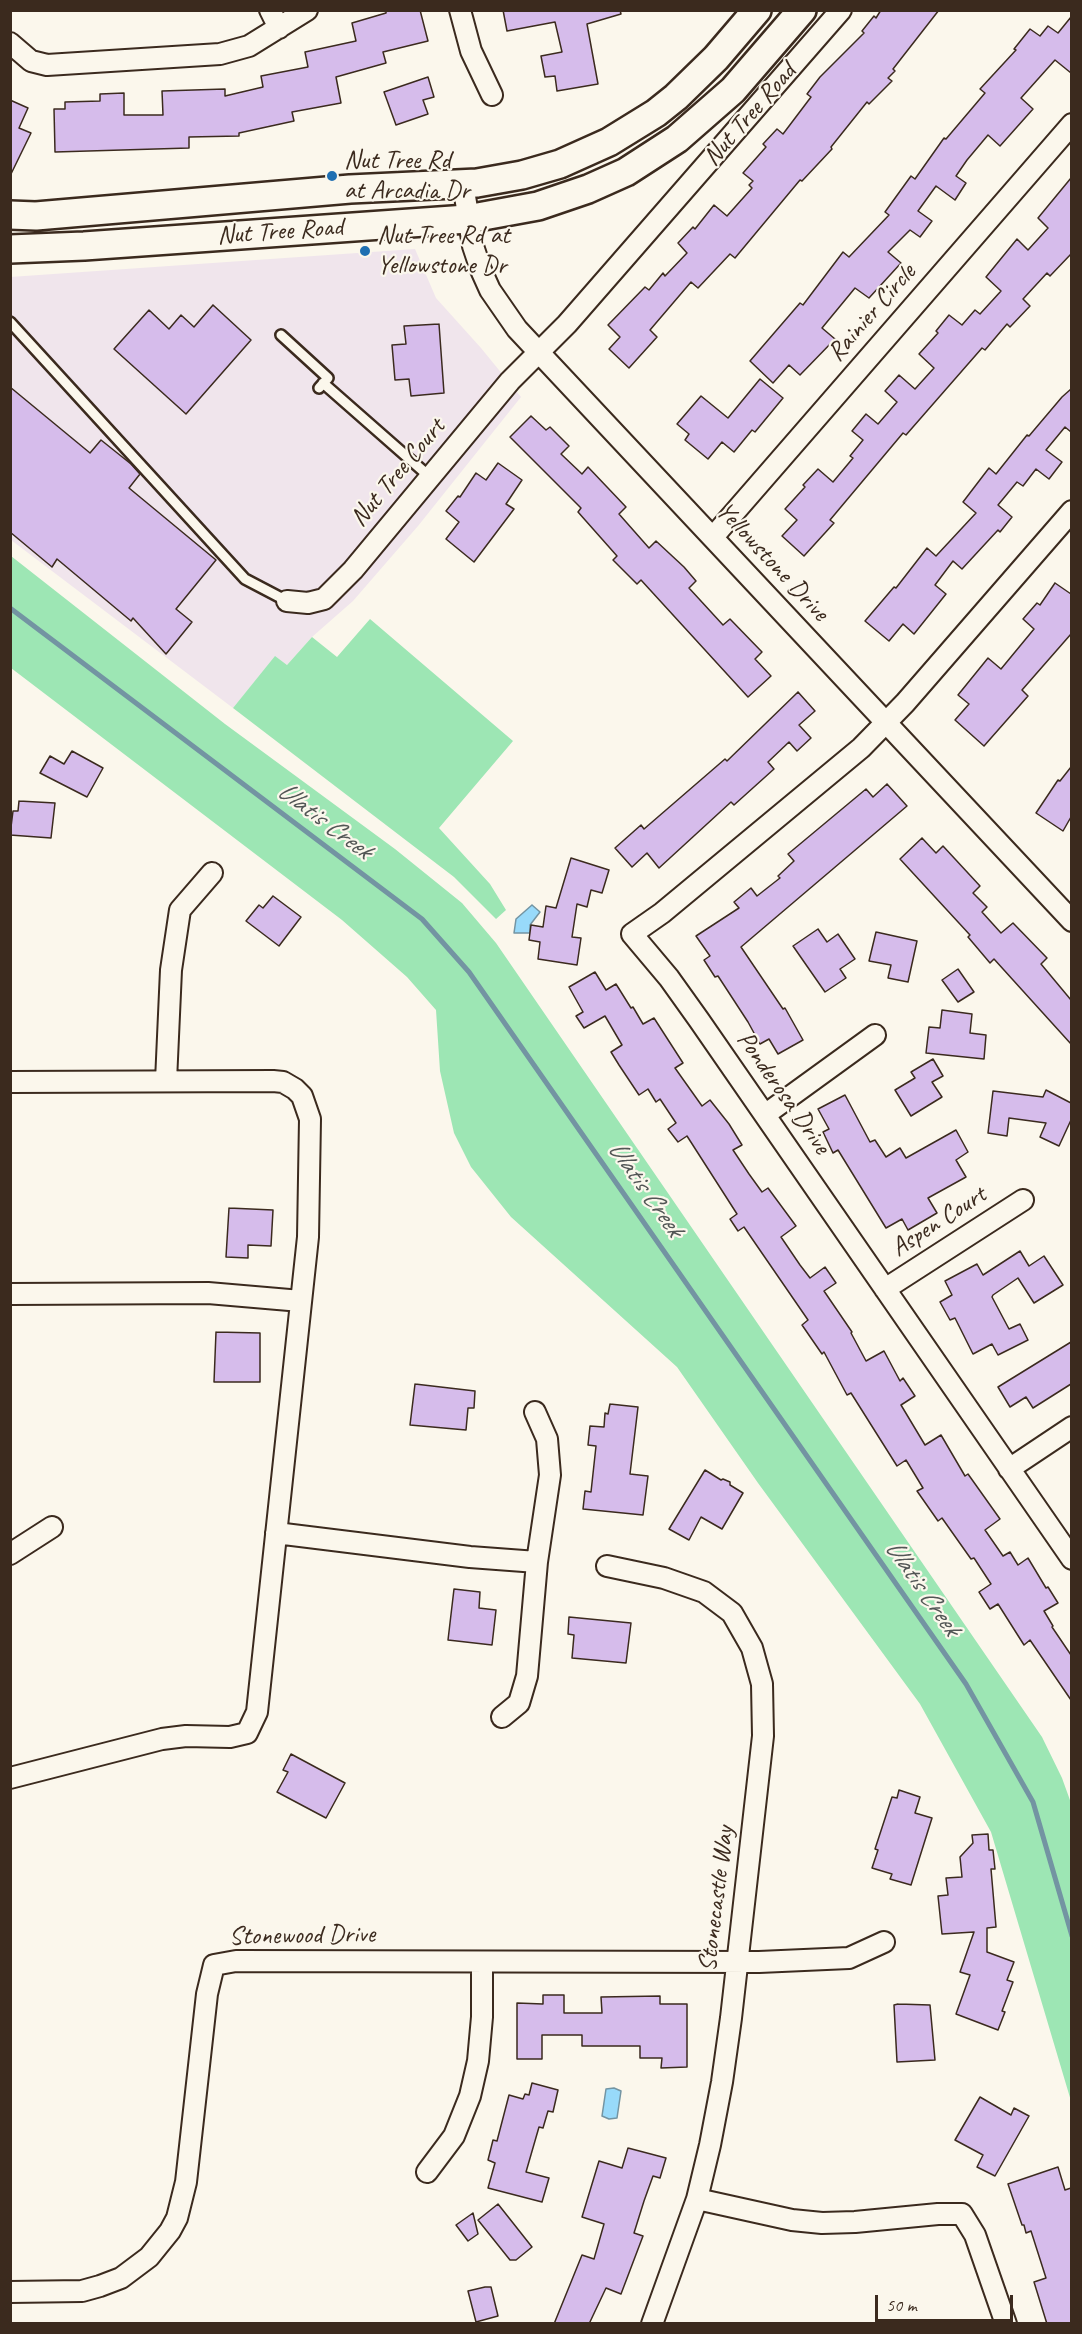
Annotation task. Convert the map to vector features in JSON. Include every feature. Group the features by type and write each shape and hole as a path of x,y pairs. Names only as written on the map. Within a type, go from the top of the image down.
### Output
{"main road":[{"name":"Nut Tree Road","path":"10,215 36,216 350,189 463,184 522,175 560,164 609,142 632,128 676,97 716,58 757,10"},
{"name":"Nut Tree Road","path":"10,249 84,246 468,219 562,199 626,172 660,152 693,128 733,90 802,10"}],"street":[{"path":"10,43 31,61 46,65 220,54 249,46 274,19 307,10"},
{"path":"460,10 471,51 492,95"},
{"name":"Nut Tree Road","path":"538,353 567,324 841,10"},
{"name":"Rainier Circle","path":"713,537 1071,124"},
{"name":"Yellowstone Drive","path":"463,184 473,246 490,290 517,329 886,723 1068,909"},
{"name":"Nut Tree Court","path":"287,601 308,603 324,599 353,570 510,381 538,353"},
{"path":"886,723 1071,512"},
{"name":"Ponderosa Drive","path":"886,723 861,748 671,906 632,934 669,978 766,1114 1071,1559"},
{"path":"166,1081 171,970 180,910 212,873"},
{"path":"766,1114 875,1035"},
{"path":"10,1082 283,1082 302,1096 310,1119 308,1237 257,1712 247,1733 230,1737 186,1736 162,1739 10,1778"},
{"name":"Aspen Court","path":"885,1289 1023,1200"},
{"path":"10,1294 208,1293 301,1301"},
{"path":"502,1717 519,1703 527,1676 537,1562 550,1474 547,1439 535,1412"},
{"path":"1009,1469 1071,1427"},
{"path":"10,1554 52,1527"},
{"path":"276,1533 470,1557 537,1562"},
{"name":"Stonecastle Way","path":"607,1566 664,1578 704,1592 732,1613 752,1648 762,1684 763,1736 722,2082 711,2145 697,2199 652,2324"},
{"name":"Stonewood Drive","path":"10,2292 82,2291 121,2278 149,2258 170,2231 177,2218 186,2182 207,1994 214,1965 237,1961 736,1962 849,1958 884,1942"},
{"path":"427,2172 454,2136 470,2096 478,2061 482,2017 482,1962"},
{"path":"697,2199 792,2220 822,2223 963,2214 975,2235 1006,2324"}],"lane":[{"path":"10,322 245,579 287,601"},
{"path":"281,335 328,378 321,385 430,477"}],"shaded area":[{"path":"415,249 436,298 521,397 418,526 353,601 312,637 287,665 275,657 233,708 11,540 10,277"}],"green space":[{"path":"11,556 225,724 395,849 462,903 496,943 1042,1737 1062,1778 1071,1803 1071,2101 991,1832 920,1704 758,1483 677,1367 511,1217 471,1167 454,1133 440,1071 436,1010 407,977 342,920 11,668"},
{"path":"370,619 513,741 439,828 490,884 506,910 496,919 454,877 233,708 275,656 287,665 312,637 337,657"}],"water":[{"path":"532,905 540,912 530,925 530,933 514,933 516,919"},
{"path":"614,2088 621,2091 617,2118 609,2119 602,2116 606,2089"}],"building":[{"path":"386,10 420,10 428,41 383,52 386,63 336,77 341,103 292,112 294,121 239,133 239,136 189,137 189,148 55,152 54,109 65,109 65,102 100,101 100,94 124,93 124,115 163,115 162,91 225,89 225,96 263,87 261,76 308,67 305,52 356,41 352,23 386,13"},
{"path":"503,10 620,10 621,14 587,24 598,84 557,91 555,76 545,77 541,56 562,52 555,22 507,31"},
{"path":"881,10 939,10 893,69 895,71 888,78 892,81 869,104 867,102 831,147 832,149 802,181 800,180 735,258 730,254 698,288 691,282 650,330 657,337 629,368 609,349 620,337 608,325 645,287 649,290 663,273 665,276 687,253 678,243 693,227 695,229 714,205 727,216 752,188 749,185 753,181 743,173 766,147 763,144 777,129 783,134 811,97 807,94 820,77 864,33 862,31"},
{"path":"1071,17 1071,73 1055,60 1021,98 1033,109 1000,146 988,135 967,160 956,176 966,183 955,200 936,186 918,211 932,221 920,237 910,230 888,252 901,263 869,298 855,288 822,328 835,339 800,375 789,365 773,383 750,361 800,303 803,305 843,252 849,257 889,215 885,212 911,176 915,179 944,138 946,139 985,93 980,89 1016,50 1014,49 1030,29 1040,36 1048,26 1058,33"},
{"path":"428,77 434,97 423,100 428,114 396,125 384,92"},
{"path":"10,100 28,108 19,128 31,133 10,176"},
{"path":"1071,178 1071,254 1050,276 1047,273 1023,299 1030,306 1010,327 1007,324 985,350 982,348 906,435 903,433 830,520 834,523 804,556 782,536 797,520 785,509 818,469 833,482 853,458 850,456 863,440 852,431 866,414 878,424 897,402 885,391 899,375 915,389 934,368 919,354 938,333 936,331 949,315 962,325 975,310 980,314 1001,291 986,277 1017,239 1028,250 1048,228 1038,218"},
{"path":"213,305 251,340 186,414 114,349 149,310 169,329 181,315 194,327"},
{"path":"439,324 444,393 411,396 409,379 395,380 392,345 406,344 404,326"},
{"path":"760,379 783,398 755,432 752,430 734,452 722,442 708,459 685,440 689,434 677,424 701,396 728,418"},
{"path":"10,387 90,453 101,440 131,464 140,474 129,488 216,560 176,609 192,622 166,654 133,618 131,621 57,559 52,567 10,532"},
{"path":"1071,389 1071,432 1065,427 1046,450 1062,462 1049,479 1036,469 1023,486 1017,482 998,505 1012,517 1000,532 998,530 962,569 953,561 935,585 946,594 914,634 903,624 889,641 865,621 894,587 896,588 927,548 936,556 976,513 963,502 989,468 996,474 1027,435 1029,436"},
{"path":"531,416 546,430 550,427 569,446 561,454 582,474 588,467 626,507 619,514 649,548 656,541 684,567 696,581 689,588 723,625 730,619 762,652 755,659 771,676 748,697 641,580 637,584 613,560 617,556 578,512 581,508 510,437"},
{"path":"498,463 522,480 506,504 514,509 474,562 446,539 459,522 446,511 458,496 460,497 476,473 486,480"},
{"path":"1055,583 1071,594 1071,634 1022,690 1028,696 984,746 955,720 969,704 958,695 988,658 1001,669 1034,629 1023,619 1037,603 1040,605"},
{"path":"798,692 815,711 799,725 811,738 797,751 789,742 768,762 774,769 734,805 731,802 659,868 647,853 632,867 615,848 641,825 644,829 725,759 727,761"},
{"path":"72,751 103,768 87,797 40,773 50,756 64,764"},
{"path":"1071,767 1071,817 1063,831 1036,813 1058,780 1060,781"},
{"path":"887,784 907,806 741,947 783,1009 785,1008 803,1040 778,1054 769,1039 760,1044 718,976 715,977 704,960 710,956 696,936 739,908 734,902 751,888 757,896 780,878 778,876 794,861 788,854 866,789 873,797"},
{"path":"19,801 55,803 51,838 10,835 13,811 18,811"},
{"path":"922,838 936,853 943,846 980,886 973,893 987,907 982,912 1001,933 1013,923 1047,958 1041,964 1071,1000 1071,1044 994,959 990,963 968,937 970,935 900,859"},
{"path":"571,858 609,870 602,893 591,890 587,907 577,904 572,937 581,938 577,965 538,959 540,942 529,940 531,925 543,927 546,906 556,908"},
{"path":"273,896 301,917 279,946 246,921 259,905 263,908"},
{"path":"818,929 827,942 838,934 855,959 840,969 846,978 825,992 793,946"},
{"path":"876,932 917,941 908,982 888,978 891,965 869,961"},
{"path":"958,969 974,992 958,1002 942,980"},
{"path":"595,972 606,990 616,984 643,1024 654,1018 683,1063 675,1068 702,1106 710,1100 729,1124 742,1145 733,1150 762,1192 768,1188 796,1226 781,1237 800,1265 810,1278 825,1267 836,1283 824,1291 852,1332 866,1361 884,1351 900,1381 903,1378 915,1396 901,1405 925,1445 941,1435 965,1476 968,1474 1000,1519 985,1530 1003,1556 1010,1552 1018,1565 1028,1558 1046,1588 1048,1587 1058,1603 1044,1611 1071,1655 1071,1700 1030,1640 1024,1645 998,1604 990,1609 979,1592 991,1584 974,1558 971,1559 942,1518 938,1521 917,1491 923,1488 906,1460 897,1466 851,1393 847,1395 824,1352 822,1354 802,1325 808,1320 744,1227 738,1231 730,1219 737,1214 687,1136 678,1142 668,1129 676,1123 660,1099 656,1102 648,1089 639,1095 611,1052 622,1045 605,1016 584,1028 576,1016 583,1012 569,987"},
{"path":"942,1010 972,1014 970,1033 986,1035 984,1059 926,1053 929,1027 940,1028"},
{"path":"933,1059 943,1076 932,1082 942,1097 911,1116 895,1090 915,1078 911,1072"},
{"path":"1046,1090 1071,1103 1071,1120 1059,1146 1040,1137 1046,1123 1009,1118 1007,1136 988,1133 993,1091 1043,1097"},
{"path":"845,1095 870,1142 875,1140 886,1157 900,1148 906,1158 956,1130 968,1152 956,1160 966,1177 928,1198 937,1213 908,1230 902,1219 886,1228 838,1150 833,1153 823,1132 829,1129 818,1109"},
{"path":"229,1208 273,1210 271,1246 248,1245 248,1258 226,1257"},
{"path":"1020,1251 1029,1266 1044,1256 1063,1285 1034,1303 1018,1278 993,1295 1009,1329 1020,1324 1028,1340 998,1355 992,1344 973,1354 955,1318 950,1320 940,1302 952,1295 945,1281 977,1264 983,1275"},
{"path":"216,1332 260,1333 260,1382 214,1382"},
{"path":"1071,1342 1071,1384 1033,1408 1026,1397 1010,1407 998,1387"},
{"path":"415,1384 475,1391 474,1408 468,1408 466,1430 410,1425"},
{"path":"610,1404 638,1407 630,1474 648,1476 643,1515 583,1509 585,1491 591,1492 596,1446 588,1445 590,1426 604,1427 605,1413 608,1414"},
{"path":"705,1470 721,1480 730,1482 730,1485 743,1493 722,1529 701,1517 689,1540 669,1529"},
{"path":"454,1589 480,1592 479,1608 496,1610 492,1645 448,1640"},
{"path":"569,1617 631,1623 626,1663 572,1658 574,1635 568,1634"},
{"path":"291,1754 345,1783 326,1818 277,1792 288,1772 283,1770"},
{"path":"899,1790 920,1797 915,1813 932,1818 911,1885 890,1879 892,1874 872,1868 878,1850 875,1849 892,1797 897,1798"},
{"path":"988,1834 989,1850 993,1850 995,1869 991,1869 996,1927 987,1928 987,1952 1014,1962 1007,1980 1013,1982 1002,2011 1005,2012 998,2030 956,2014 970,1975 960,1972 974,1932 942,1934 938,1896 948,1895 946,1878 962,1877 960,1857 973,1843 972,1835"},
{"path":"543,1995 564,1995 564,2013 602,2013 601,1997 660,1996 660,2004 687,2004 687,2067 661,2068 662,2058 640,2058 640,2046 582,2046 582,2035 542,2035 542,2059 517,2059 517,2003 543,2004"},
{"path":"894,2005 930,2005 935,2060 897,2062"},
{"path":"532,2083 558,2090 553,2112 548,2111 543,2128 539,2127 526,2172 549,2178 542,2202 488,2188 495,2163 488,2160 493,2140 497,2141 509,2095 523,2099 525,2094 529,2095"},
{"path":"980,2097 1011,2115 1014,2108 1029,2116 995,2176 977,2167 983,2155 955,2140"},
{"path":"628,2148 666,2158 660,2178 653,2176 644,2201 634,2233 643,2236 621,2294 606,2288 589,2324 554,2324 582,2255 594,2259 604,2224 582,2217 599,2161 622,2168"},
{"path":"1058,2167 1065,2190 1071,2188 1071,2324 1047,2324 1034,2282 1046,2278 1031,2231 1026,2233 1022,2225 1008,2184"},
{"path":"498,2204 532,2247 516,2260 510,2260 478,2220"},
{"path":"473,2213 478,2234 468,2241 456,2225"},
{"path":"491,2287 498,2316 476,2322 468,2291"}],"waterway":[{"name":"Ulatis Creek","path":"10,608 422,919 469,972 966,1684 1033,1802 1072,1936"}],"place":[{"name":"Nut Tree Rd at Arcadia Dr","path":"332,176"},
{"name":"Nut Tree Rd at Yellowstone Dr","path":"365,251"}]}
